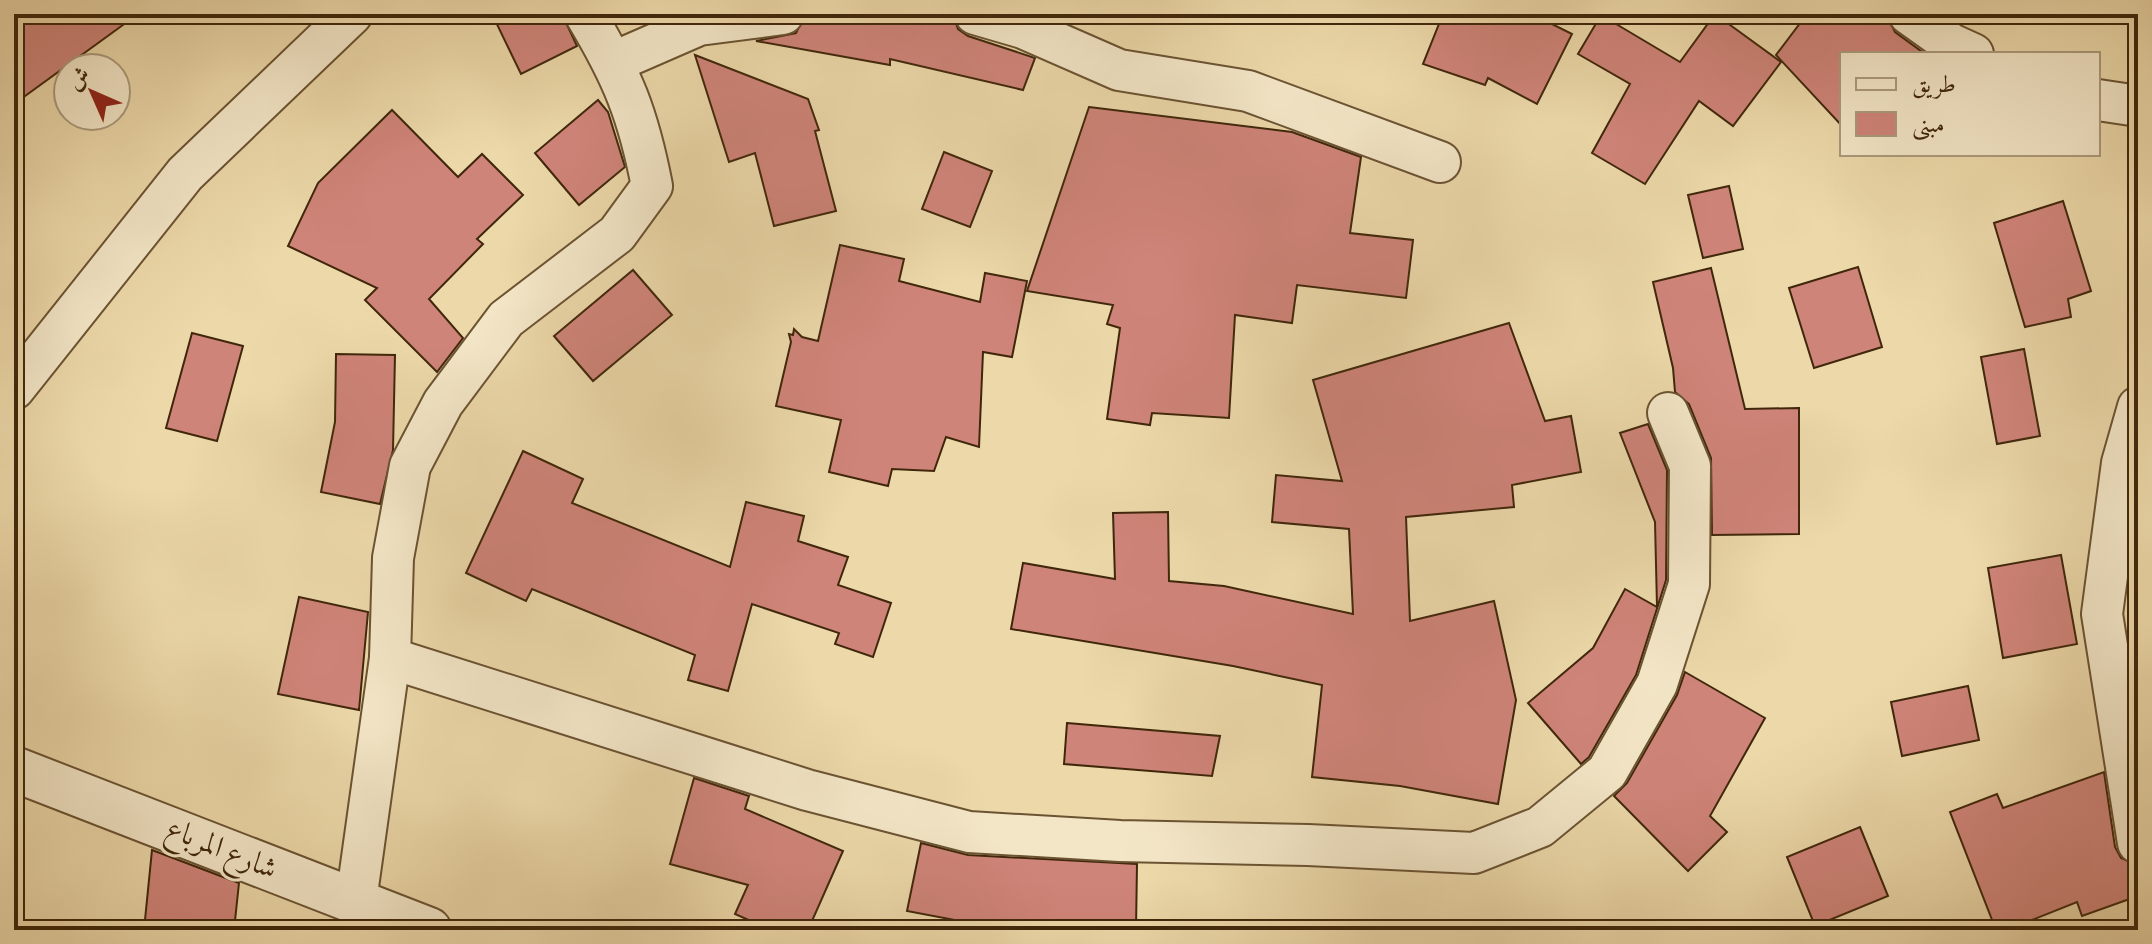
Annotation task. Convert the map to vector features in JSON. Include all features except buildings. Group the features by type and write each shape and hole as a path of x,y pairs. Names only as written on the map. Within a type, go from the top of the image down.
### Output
{"street":[{"path":"14,389 185,174 352,14"},
{"path":"356,901 390,658 393,558 410,466 443,403 506,319 617,234 652,186 640,122 614,62 585,14"},
{"path":"614,62 699,25 783,14"},
{"path":"975,14 1023,28 1119,70 1248,91 1440,162"},
{"path":"1909,14 1951,44 1969,52"},
{"path":"2100,100 2138,106"},
{"path":"2138,407 2122,463 2102,614 2138,843"},
{"path":"390,658 807,790 969,832 1120,841 1474,853 1540,827 1607,772 1657,684 1689,584 1690,466 1668,413"},
{"name":"شارع المرباع","path":"14,769 429,930"}]}
